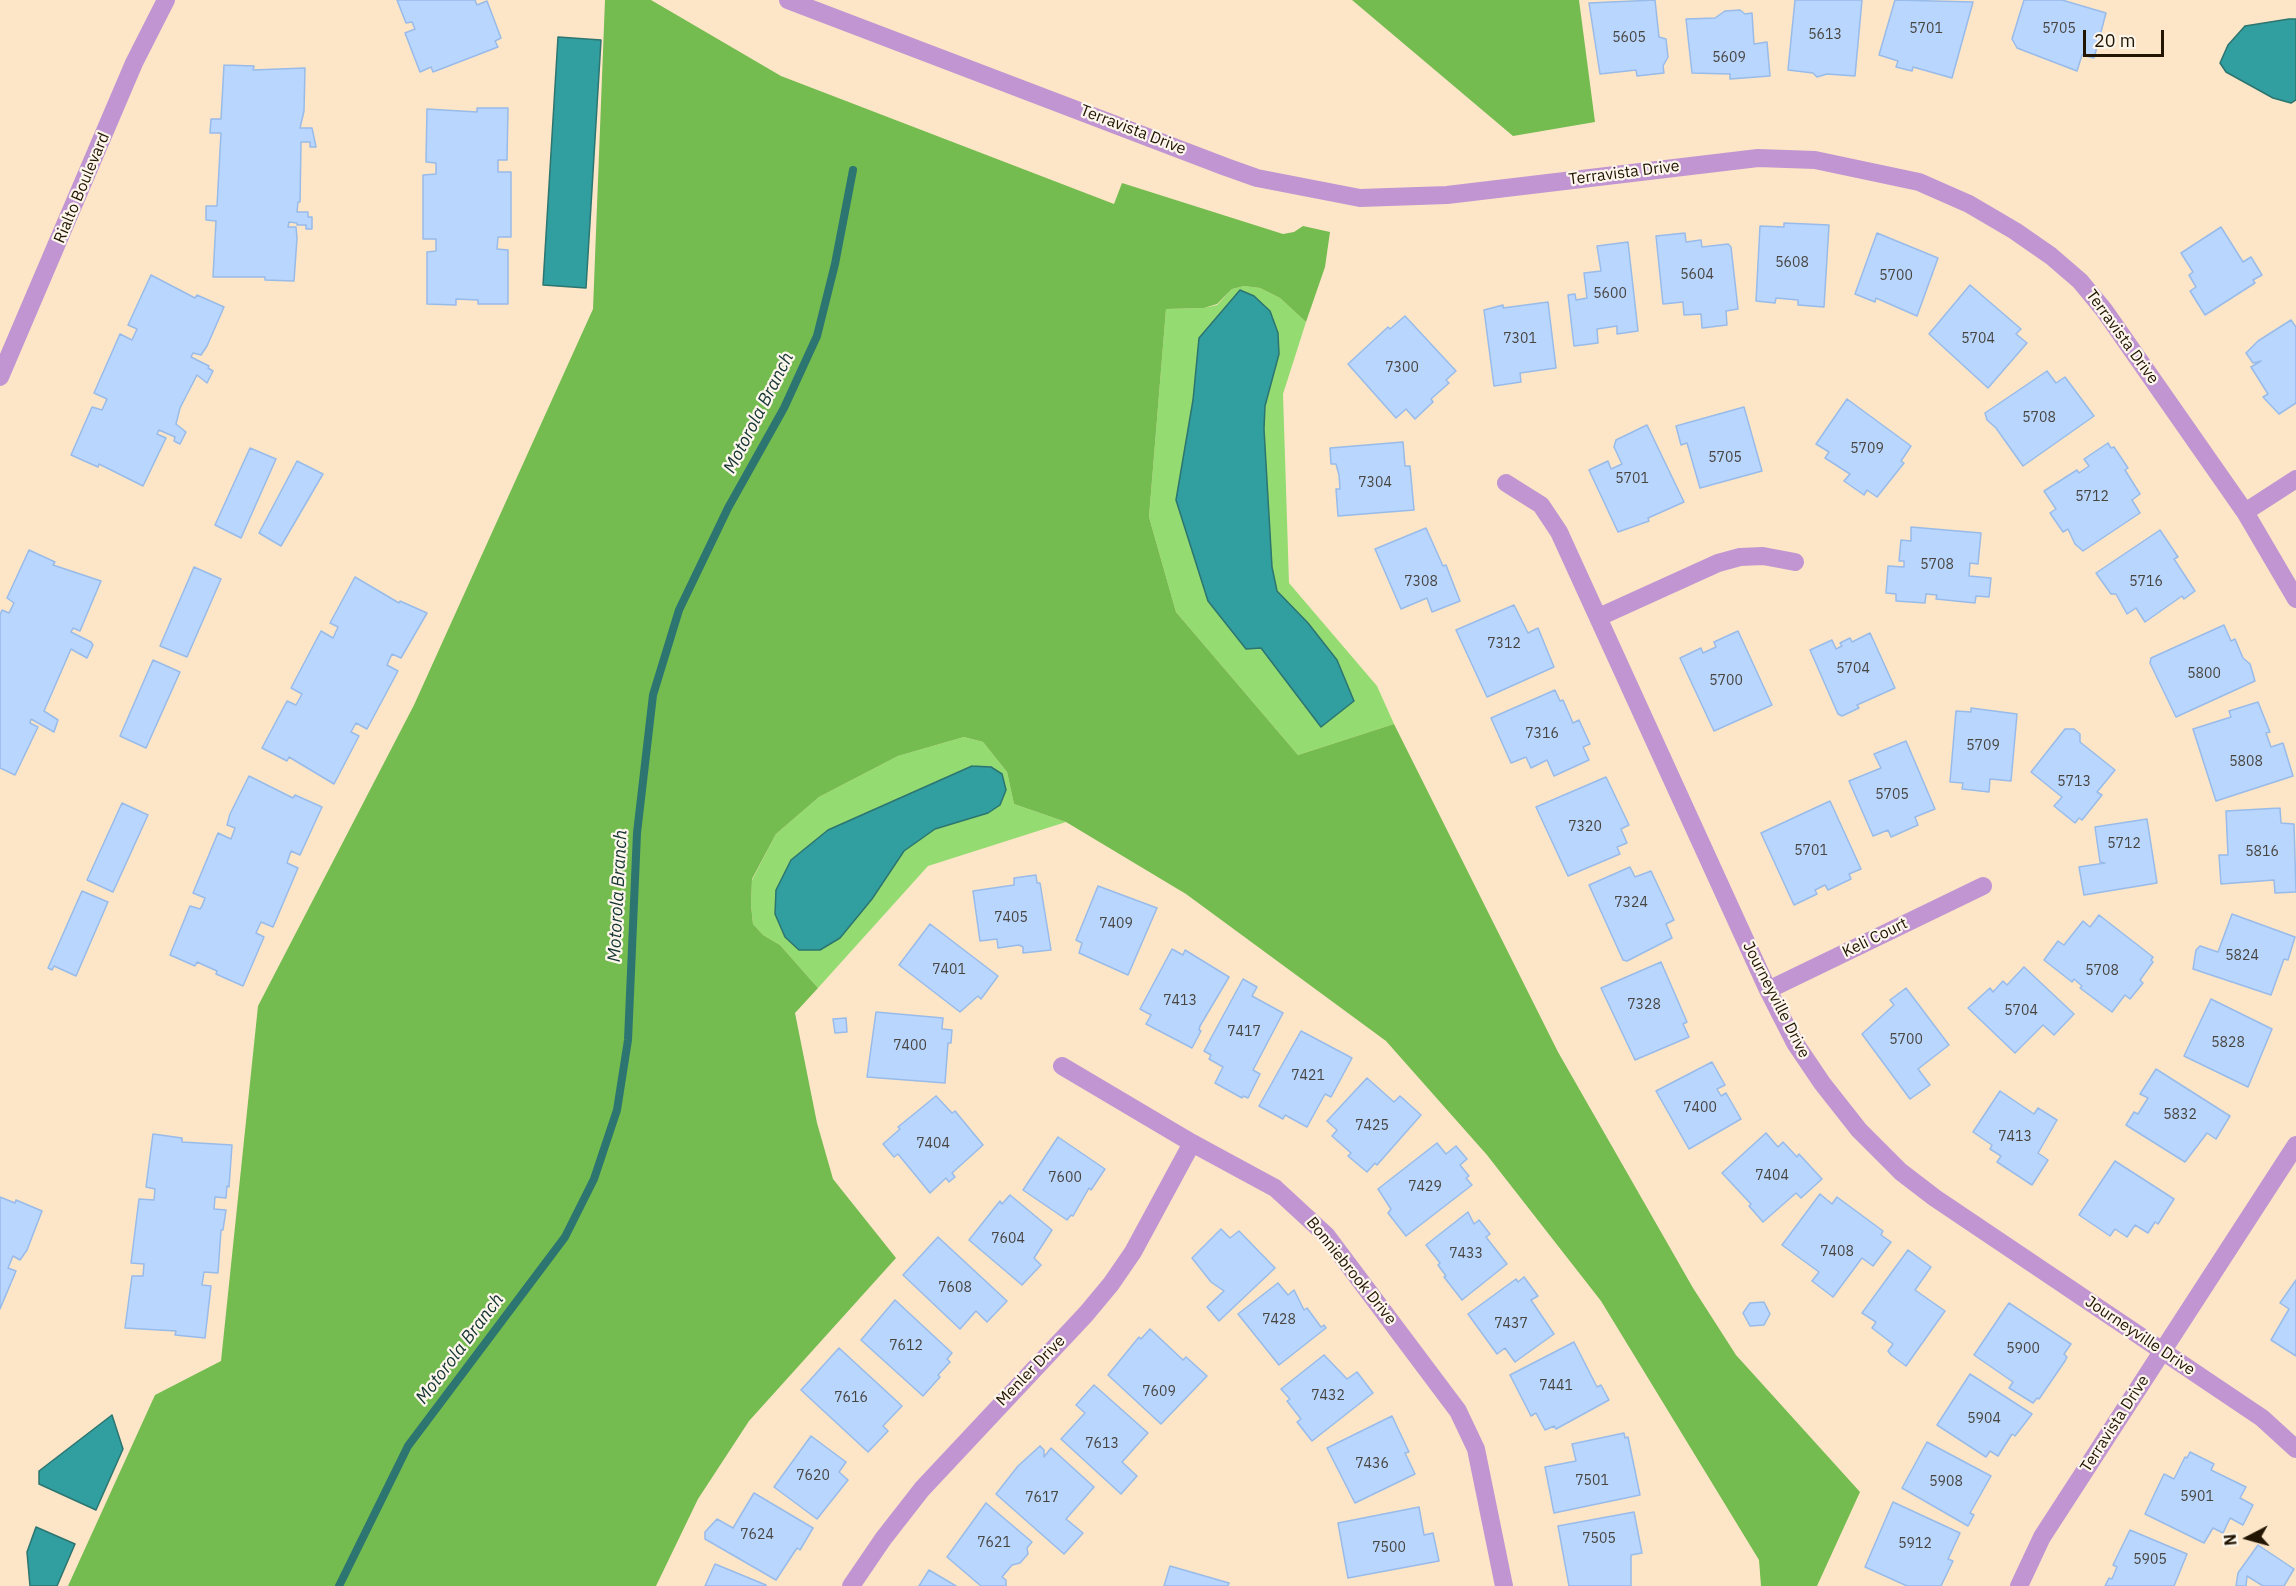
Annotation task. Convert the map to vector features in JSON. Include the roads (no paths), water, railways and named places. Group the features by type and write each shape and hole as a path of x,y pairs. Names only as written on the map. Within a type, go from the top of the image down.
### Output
{"street":[{"name":"Rialto Boulevard","path":"0,377 134,63 166,0"},
{"name":"Terravista Drive","path":"788,0 1257,178 1360,198 1447,195 1758,158 1815,160 1919,182 1970,204 2015,231 2051,256 2080,281 2104,310 2245,512 2296,599"},
{"path":"2245,512 2296,479"},
{"name":"Journeyville Drive","path":"1506,483 1541,505 1559,532 1768,990 1795,1043 1822,1083 1859,1130 1901,1172 1994,1240 2163,1350 2262,1418 2296,1449"},
{"path":"1599,617 1718,563 1740,557 1763,556 1795,562"},
{"name":"Keli Court","path":"1768,990 1983,886"},
{"name":"Bonniebrook Drive","path":"1062,1066 1192,1143 1275,1188 1326,1235 1458,1411 1476,1449 1504,1586"},
{"name":"Menler Drive","path":"851,1586 883,1539 922,1489 1086,1314 1111,1284 1133,1252 1192,1143"},
{"name":"Terravista Drive","path":"2019,1586 2042,1537 2296,1145"}],"water":[{"path":"2296,19 2296,100 2291,103 2273,98 2226,72 2220,63 2228,45 2245,26"},
{"path":"558,37 601,40 586,288 543,285"},
{"path":"1240,290 1254,296 1270,311 1278,333 1279,354 1265,406 1264,429 1272,567 1277,591 1308,623 1337,660 1354,701 1321,727 1261,648 1246,649 1208,601 1176,500 1193,400 1199,338"},
{"path":"972,766 991,767 1002,774 1006,790 1000,805 988,813 935,829 904,851 872,899 840,938 820,950 799,950 785,937 775,914 776,890 791,860 828,830"},
{"path":"112,1415 123,1449 96,1510 39,1484 39,1471"},
{"path":"36,1527 75,1544 57,1586 30,1586 27,1552"}],"waterway":[{"name":"Motorola Branch","path":"339,1586 408,1446 565,1237 594,1179 617,1110 628,1040 637,833 653,695 679,610 728,508 784,408 817,336 835,264 853,170"}]}
